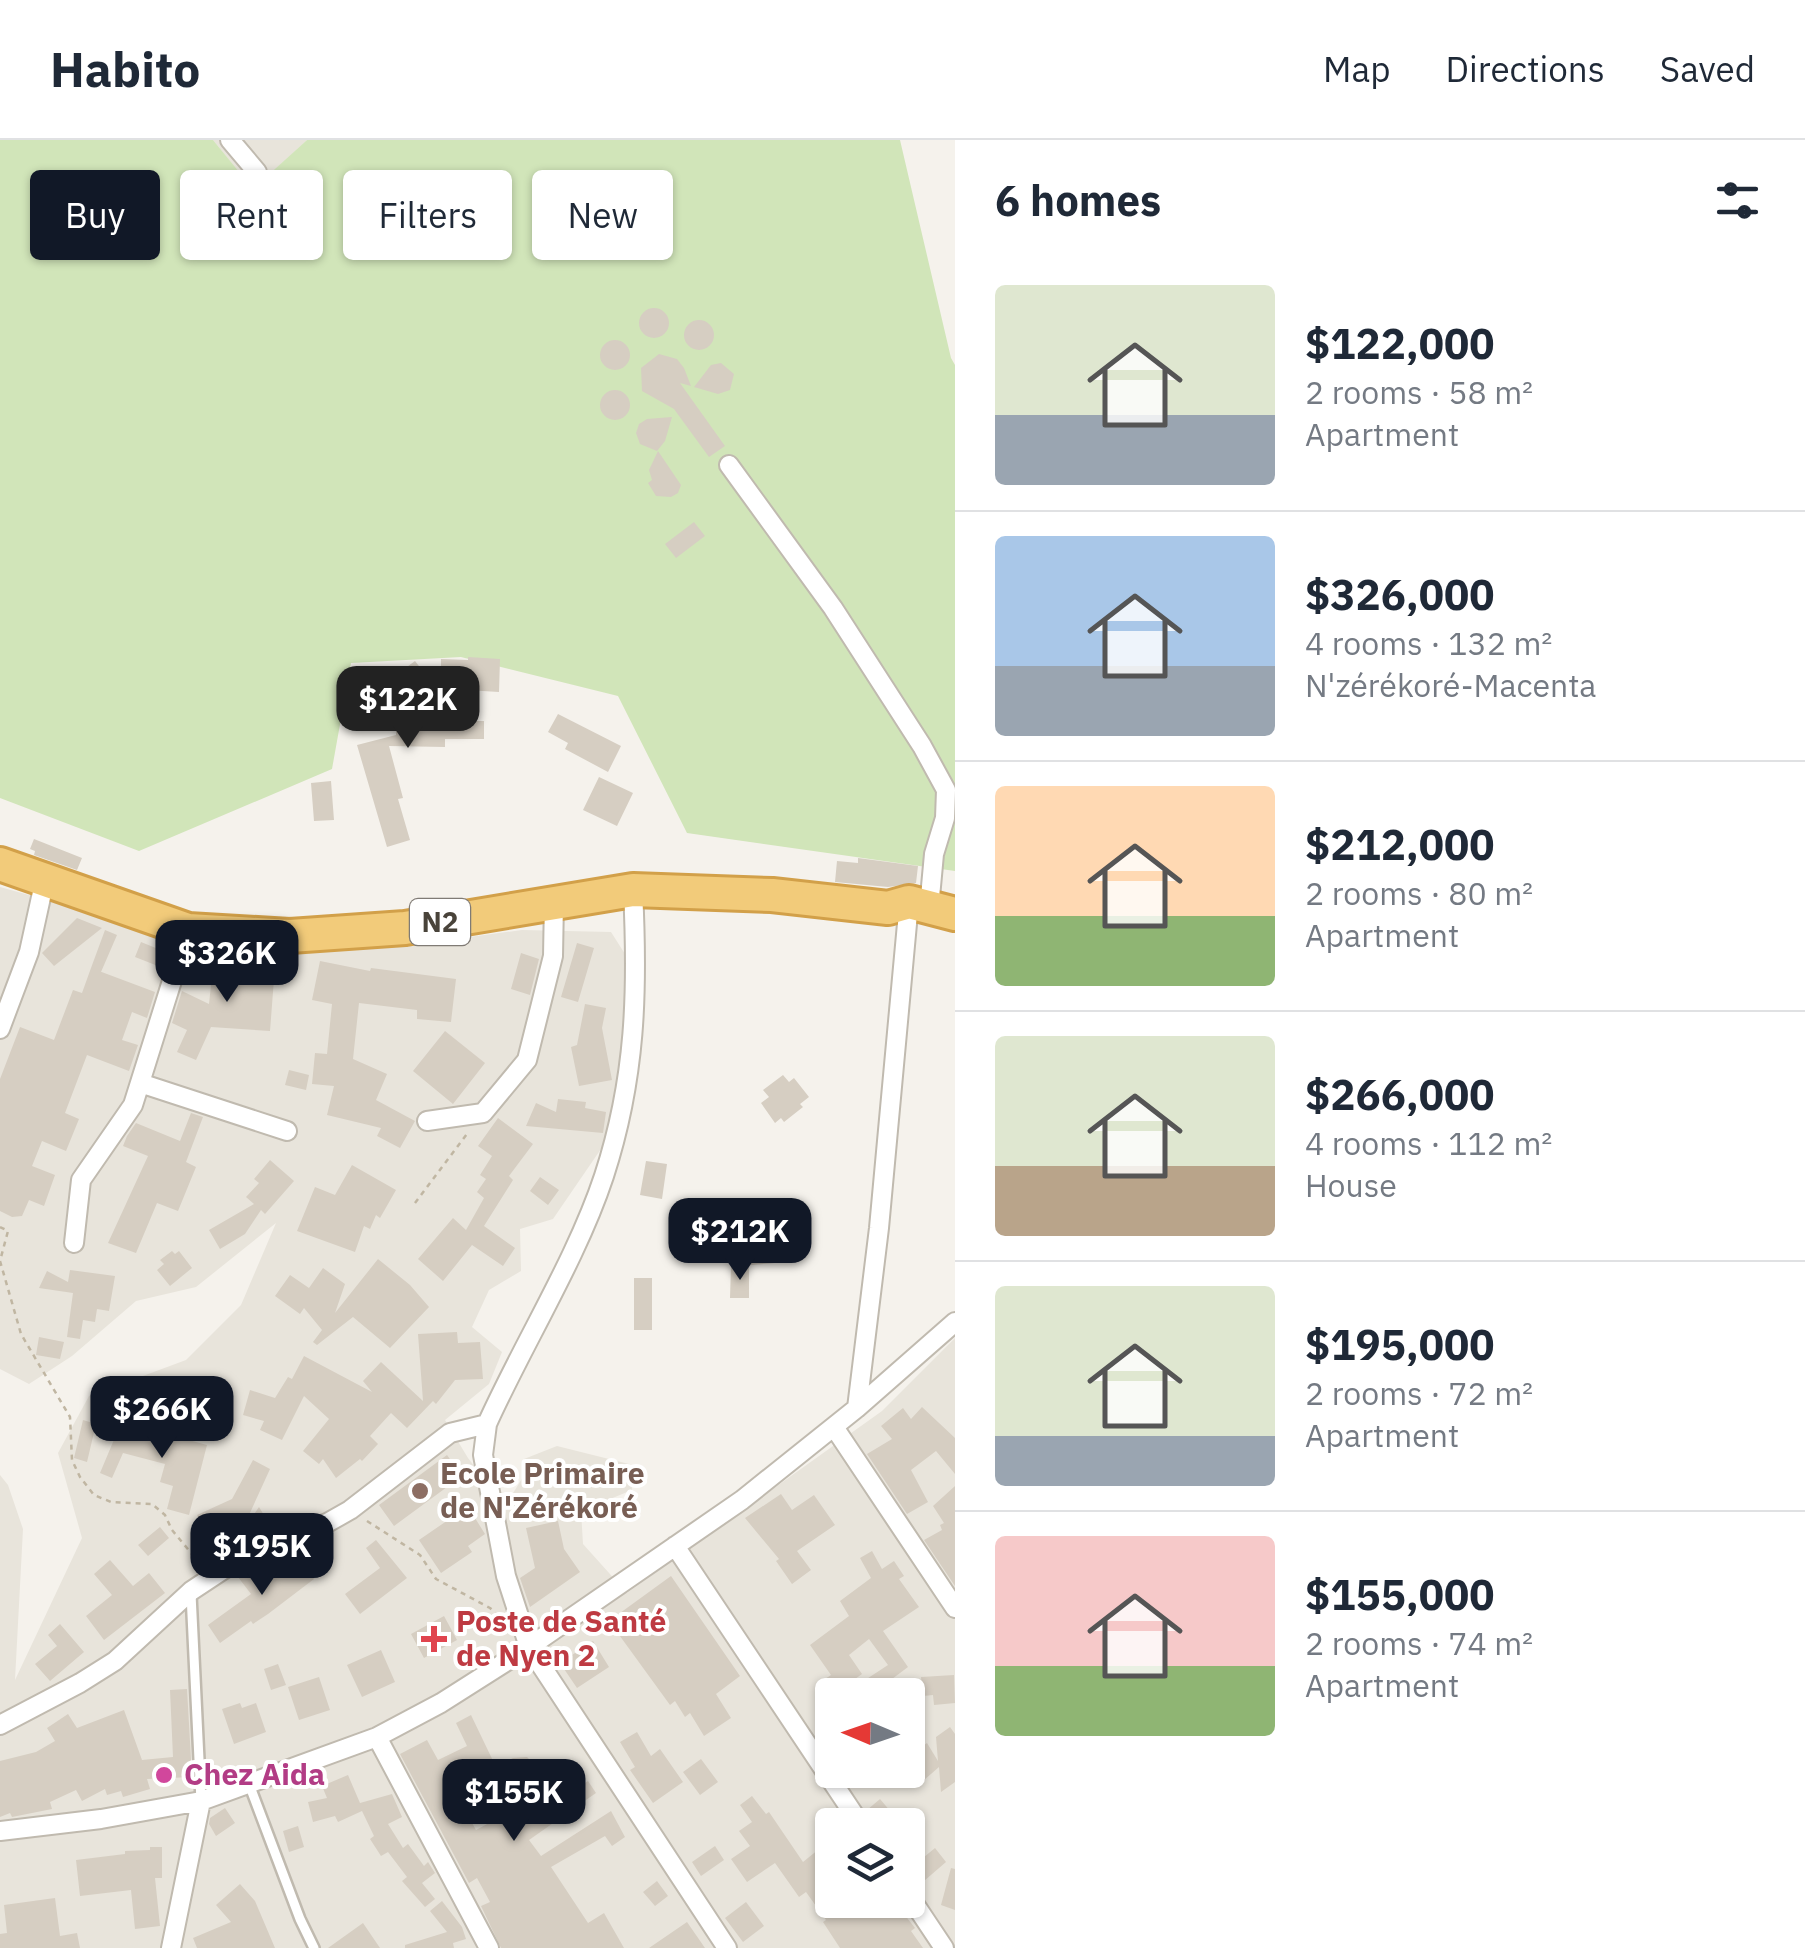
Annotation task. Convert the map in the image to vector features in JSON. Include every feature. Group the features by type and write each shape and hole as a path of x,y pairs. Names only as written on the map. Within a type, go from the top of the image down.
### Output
{"highway":[{"name":"N2","path":"0,864 188,930 290,936 358,934 632,890 772,895 918,910 955,929"}],"street":[{"path":"230,140 255,170"},
{"path":"730,465 833,608 946,790 945,818 918,910 857,1408"},
{"path":"0,1029 29,952 45,879"},
{"path":"632,890 635,1019 620,1120 603,1180 578,1238 486,1424 483,1455 506,1576 529,1646 726,1948"},
{"path":"427,1121 482,1113 527,1060 553,956 554,901"},
{"path":"74,1244 80,1180 133,1105 188,930"},
{"path":"140,1083 286,1131"},
{"path":"0,1831 102,1819 200,1801 377,1738 441,1703 529,1646 742,1500 857,1408 955,1322"},
{"path":"0,1725 80,1684 115,1661 190,1592 248,1554 327,1523 350,1510 450,1433 486,1424"},
{"path":"834,1426 955,1608"},
{"path":"675,1546 850,1808"},
{"path":"377,1738 489,1948"},
{"path":"171,1948 200,1801"},
{"path":"924,1918 944,1948"}],"lane":[{"path":"190,1592 200,1801"},
{"path":"249,1784 314,1948"}],"path":[{"path":"415,1203 482,1113"},
{"path":"0,1227 8,1230 0,1260 21,1334 70,1417 72,1460 80,1477 94,1495 111,1502 152,1504 165,1515 172,1530 211,1578"},
{"path":"350,1510 420,1554 436,1579 490,1608 503,1620"}],"shaded area":[{"path":"213,140 307,140 275,170 237,170"},
{"path":"0,887 148,928 208,950 294,950 433,942 522,930 611,932 625,954 627,1032 616,1104 603,1146 553,1219 520,1229 521,1271 489,1290 472,1327 502,1352 489,1384 445,1420 505,1506 523,1477 524,1459 557,1446 629,1464 632,1490 581,1511 583,1544 627,1593 882,1411 955,1338 955,1948 0,1948 0,1475 8,1485 23,1529 15,1680 82,1538 58,1453 89,1396 186,1360 241,1305 276,1223 196,1287 136,1301 72,1356 29,1384 0,1369"}],"green space":[{"path":"0,140 213,140 237,170 180,170 180,260 323,260 323,170 274,170 307,140 900,140 955,365 955,871 687,833 618,696 461,657 351,663 332,769 139,851 0,798"}],"building":[{"path":"654,308 665,312 669,323 665,334 654,338 643,334 639,323 643,312"},
{"path":"699,320 710,324 714,335 710,346 699,350 688,346 684,335 688,324"},
{"path":"615,340 626,344 630,355 626,366 615,370 604,366 600,355 604,344"},
{"path":"659,354 677,359 684,368 691,386 680,383 725,446 709,457 674,409 642,391 641,368"},
{"path":"721,363 734,374 730,390 718,394 694,387 711,365"},
{"path":"615,390 626,394 630,405 626,416 615,420 604,416 600,405 604,394"},
{"path":"672,417 665,441 657,451 640,444 636,433 639,424 647,419"},
{"path":"658,451 681,485 671,497 656,496 648,483"},
{"path":"694,522 705,536 676,558 665,544"},
{"path":"441,659 500,659 499,692 466,690 467,675 441,674"},
{"path":"415,661 437,689 437,721 484,721 484,739 445,739 445,747 389,746 410,840 387,847 357,745 396,735 396,723 407,723 407,717 416,717 416,677 404,686 396,675"},
{"path":"558,714 621,746 608,772 565,749 568,743 548,732"},
{"path":"599,777 633,793 617,826 583,810"},
{"path":"331,781 334,820 314,821 311,783"},
{"path":"34,839 82,858 77,870 34,855 35,851 30,849"},
{"path":"858,858 918,866 916,883 888,887 835,882 837,861 858,863"},
{"path":"77,918 102,928 54,966 42,953"},
{"path":"105,930 117,935 101,972 91,968"},
{"path":"141,942 168,953 163,968 135,957"},
{"path":"577,943 594,948 578,1002 561,997"},
{"path":"521,953 539,959 530,995 511,989"},
{"path":"320,961 370,971 371,968 456,979 451,1022 417,1019 417,1010 359,1003 353,1059 387,1074 376,1100 415,1121 400,1148 377,1136 381,1128 327,1115 334,1086 312,1084 315,1053 327,1054 332,1004 312,1000"},
{"path":"235,964 275,966 270,1031 211,1027 196,1060 177,1052 187,1030 172,1023 182,991 209,1004 213,967 235,969"},
{"path":"91,968 155,992 147,1018 132,1012 122,1040 138,1045 129,1071 87,1055 65,1113 79,1119 66,1151 42,1141 32,1166 55,1175 44,1206 29,1200 22,1216 12,1217 0,1211 0,1079 20,1027 54,1040 73,990 82,993"},
{"path":"585,1004 606,1008 602,1028 612,1080 579,1086 571,1047 577,1045"},
{"path":"445,1031 485,1063 453,1104 413,1071"},
{"path":"289,1070 309,1075 306,1090 285,1085"},
{"path":"783,1075 789,1082 794,1078 809,1097 784,1122 781,1118 775,1123 761,1103 769,1097 763,1090"},
{"path":"558,1099 586,1102 585,1108 606,1112 603,1133 526,1126 536,1103 556,1112"},
{"path":"191,1113 203,1117 186,1162 196,1167 178,1211 157,1203 136,1253 108,1243 148,1156 123,1146 127,1136 136,1123 180,1141"},
{"path":"498,1118 533,1144 509,1176 513,1180 484,1226 515,1248 503,1266 472,1245 443,1281 418,1259 453,1218 466,1230 484,1198 477,1192 486,1179 480,1175 492,1156 478,1146"},
{"path":"270,1160 294,1181 265,1214 261,1210 245,1234 220,1249 209,1230 254,1204 246,1197 259,1183 254,1179"},
{"path":"646,1161 667,1164 662,1199 640,1195"},
{"path":"352,1165 396,1190 380,1218 376,1215 370,1229 364,1226 355,1252 297,1231 315,1187 335,1195"},
{"path":"540,1177 559,1190 548,1205 530,1191"},
{"path":"766,1201 767,1219 798,1217 801,1261 751,1265 746,1202"},
{"path":"179,1251 192,1268 170,1286 157,1270 164,1264 160,1260"},
{"path":"378,1259 429,1307 390,1348 353,1317 317,1345 313,1342 322,1330 304,1308 300,1314 275,1296 290,1275 309,1288 323,1268 345,1284 335,1313"},
{"path":"731,1267 749,1267 749,1298 730,1298"},
{"path":"70,1270 115,1276 109,1311 97,1309 95,1322 83,1320 80,1339 67,1337 73,1293 39,1288 47,1271 68,1282"},
{"path":"634,1278 652,1278 652,1330 634,1330"},
{"path":"457,1332 458,1343 480,1342 483,1379 455,1380 436,1404 433,1401 407,1428 391,1413 370,1436 378,1444 362,1461 336,1478 323,1459 319,1464 303,1451 329,1419 304,1396 282,1440 260,1430 264,1421 243,1415 250,1390 275,1398 288,1377 292,1379 304,1356 372,1392 363,1381 381,1362 423,1401 418,1334"},
{"path":"39,1337 64,1342 60,1359 36,1355"},
{"path":"922,1407 955,1438 955,1474 936,1451 911,1470 928,1502 907,1514 867,1454 892,1439 881,1426 903,1408 911,1419"},
{"path":"83,1420 96,1424 87,1462 74,1458"},
{"path":"121,1423 143,1433 145,1428 207,1445 189,1515 167,1509 173,1486 160,1482 165,1464 123,1453 112,1478 100,1473"},
{"name":"Ecole Primaire de N'Zérékoré","path":"447,1455 462,1476 394,1526 379,1505"},
{"path":"253,1460 270,1469 249,1515 252,1517 259,1507 267,1520 213,1549 197,1515 232,1499"},
{"path":"955,1486 955,1586 924,1540 942,1530 940,1525 944,1523 933,1506"},
{"path":"781,1494 792,1510 814,1495 835,1525 797,1551 811,1570 792,1584 776,1561 779,1559 745,1518"},
{"path":"470,1510 485,1534 468,1546 472,1552 441,1573 419,1540"},
{"path":"558,1521 564,1549 580,1572 530,1607 520,1578 535,1568 526,1528"},
{"path":"160,1527 169,1538 148,1556 138,1545"},
{"path":"376,1540 407,1578 360,1614 345,1594 380,1568 366,1548"},
{"path":"872,1551 882,1569 894,1561 904,1576 899,1579 919,1607 883,1631 908,1667 893,1678 868,1678 888,1665 869,1639 849,1655 862,1674 856,1678 826,1678 831,1675 810,1645 849,1616 840,1601 871,1578 860,1558"},
{"path":"297,1557 314,1579 268,1614 220,1643 208,1625 251,1594 238,1577 250,1568 261,1585"},
{"path":"110,1560 133,1586 149,1573 165,1593 104,1640 86,1616 112,1595 94,1574"},
{"path":"671,1576 740,1676 716,1694 731,1718 704,1736 690,1713 685,1717 675,1701 670,1705 609,1621"},
{"path":"444,1616 457,1640 424,1658 411,1634"},
{"path":"60,1624 84,1652 50,1681 35,1664 57,1646 48,1635"},
{"path":"593,1641 609,1667 577,1688 560,1663"},
{"path":"381,1650 395,1682 362,1697 347,1665"},
{"path":"278,1664 286,1685 271,1690 264,1669"},
{"path":"954,1675 955,1703 934,1705 933,1695 925,1696 925,1678 921,1677"},
{"path":"319,1677 330,1710 299,1720 288,1687"},
{"path":"187,1689 192,1777 147,1779 150,1789 123,1797 121,1791 107,1795 105,1789 82,1801 76,1790 50,1802 52,1809 0,1817 0,1761 36,1752 55,1741 47,1728 68,1714 77,1728 124,1710 142,1760 173,1757 170,1690"},
{"path":"240,1703 242,1708 256,1703 266,1732 234,1744 222,1709"},
{"path":"471,1715 495,1765 473,1776 482,1793 461,1803 476,1830 502,1816 496,1804 514,1794 499,1765 513,1758 527,1757 548,1788 567,1776 576,1789 588,1781 596,1793 529,1840 541,1856 611,1811 625,1837 612,1846 605,1836 551,1867 588,1923 604,1913 624,1948 501,1948 481,1906 490,1902 477,1878 469,1883 400,1754 427,1740 438,1760 467,1746 456,1723"},
{"path":"950,1727 955,1734 955,1782 941,1792 939,1767 925,1779 925,1744 938,1761 936,1737"},
{"path":"637,1732 651,1756 660,1749 683,1782 653,1803 630,1770 635,1767 620,1742"},
{"path":"701,1759 718,1782 700,1795 683,1772"},
{"path":"348,1775 360,1803 392,1794 402,1817 388,1824 403,1848 408,1844 424,1866 428,1862 435,1873 422,1883 435,1899 425,1907 402,1881 407,1877 388,1852 381,1856 370,1839 374,1836 362,1811 338,1822 335,1816 313,1822 308,1802 327,1798 322,1786"},
{"path":"752,1796 766,1814 769,1812 803,1862 815,1852 815,1905 806,1892 799,1897 775,1863 747,1882 731,1859 750,1846 739,1831 752,1822 740,1805"},
{"path":"880,1799 888,1808 869,1808"},
{"path":"225,1808 235,1823 216,1836 210,1818"},
{"path":"298,1826 304,1847 289,1852 283,1831"},
{"path":"715,1846 724,1860 701,1876 692,1862"},
{"path":"162,1847 162,1878 155,1878 160,1926 135,1929 131,1890 80,1896 76,1860"},
{"path":"935,1848 946,1862 925,1880 925,1856"},
{"path":"951,1868 955,1869 955,1910 941,1905"},
{"path":"657,1881 668,1896 655,1906 643,1892"},
{"path":"240,1884 255,1901 275,1948 197,1948 193,1938 231,1922 216,1905"},
{"path":"55,1898 60,1936 77,1933 80,1948 0,1948 0,1934 7,1933 4,1905"},
{"path":"442,1901 462,1927 466,1939 453,1943 454,1948 405,1948 447,1932 430,1911"},
{"path":"746,1902 764,1926 743,1942 725,1918"},
{"path":"907,1918 923,1948 840,1948 823,1922"},
{"path":"687,1922 705,1948 649,1948"},
{"path":"363,1923 380,1948 328,1948"}],"place":[{"name":"Ecole Primaire de N'Zérékoré","path":"420,1491"},
{"name":"Poste de Santé de Nyen 2","path":"434,1639"},
{"name":"Chez Aida","path":"164,1775"}]}
